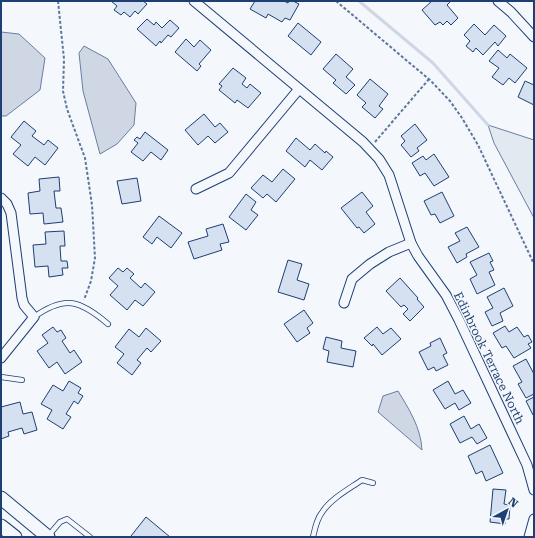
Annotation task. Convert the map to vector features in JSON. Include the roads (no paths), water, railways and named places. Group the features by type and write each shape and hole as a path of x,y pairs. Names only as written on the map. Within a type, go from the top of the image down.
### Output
{"main road":[{"path":"1,498 48,537"},
{"path":"1,526 15,537"}],"street":[{"name":"Edinbrook Terrace North","path":"194,1 370,148 379,159 389,175 411,243 418,256 446,295 459,320 527,465 534,490"},
{"path":"498,1 511,12 534,37"},
{"path":"196,189 229,173 299,89"},
{"path":"1,198 7,204 11,213 22,298 24,305 34,317 1,358"},
{"path":"344,303 352,279 389,252 411,243"},
{"path":"529,537 534,518"}],"lane":[{"path":"34,317 52,305 72,303 92,310 108,324"},
{"path":"1,377 22,380"},
{"path":"312,537 323,510 332,501 362,480 373,483"},
{"path":"48,537 60,522 68,519 90,537"}],"waterway":[{"path":"359,1 433,63 488,125"}]}
